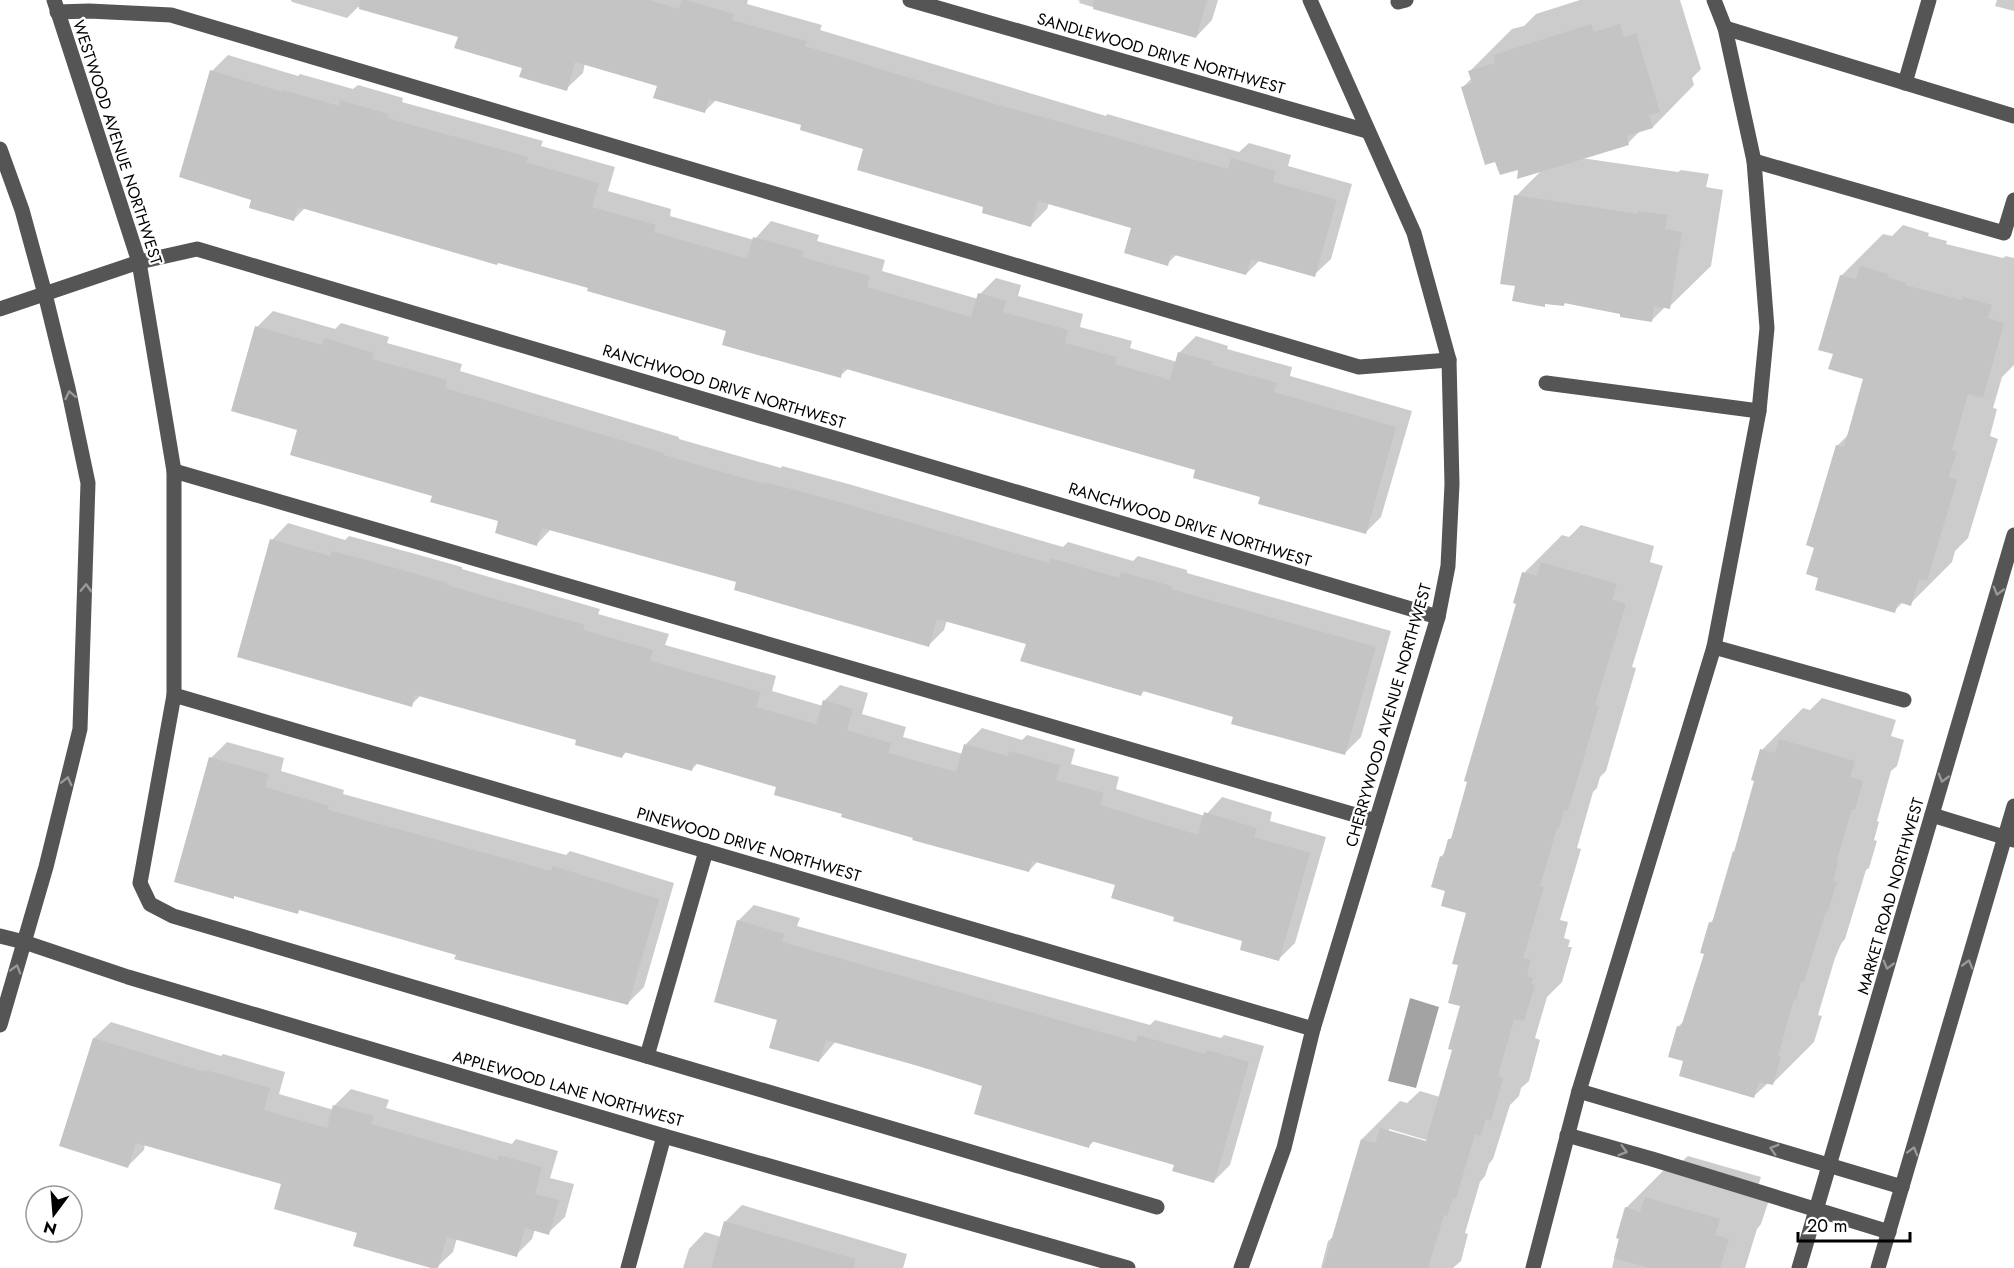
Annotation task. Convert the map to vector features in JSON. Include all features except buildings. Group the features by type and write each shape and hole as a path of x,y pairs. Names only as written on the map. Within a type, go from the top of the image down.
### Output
{"street":[{"name":"SANDLEWOOD DRIVE NORTHWEST","path":"910,0 1367,131"},
{"name":"CHERRYWOOD AVENUE NORTHWEST","path":"1241,1268 1284,1148 1313,1029 1438,617 1448,566 1452,484 1449,360 1414,233 1310,0"},
{"path":"1533,1268 1579,1091 1714,647 1759,411 1767,327 1754,161 1725,28 1714,0"},
{"path":"1905,83 1929,0"},
{"path":"56,6 89,11 171,15 1359,367 1449,360"},
{"name":"WESTWOOD AVENUE NORTHWEST","path":"56,6 140,262 174,471 174,695 140,883 150,904 173,916 1157,1207"},
{"path":"1725,28 2014,116"},
{"path":"0,149 22,210 45,294 88,483 80,729 46,867 0,1025"},
{"path":"1754,161 2004,233 2014,200"},
{"name":"RANCHWOOD DRIVE NORTHWEST","path":"0,309 140,262 197,249 1438,617"},
{"path":"1546,383 1759,411"},
{"path":"174,471 1376,821"},
{"name":"MARKET ROAD NORTHWEST","path":"1799,1268 2014,535"},
{"path":"1714,647 1904,700"},
{"name":"PINEWOOD DRIVE NORTHWEST","path":"174,695 1313,1029"},
{"path":"1878,1268 2009,839 2014,806"},
{"path":"1932,815 2009,839"},
{"path":"647,1056 706,851"},
{"name":"APPLEWOOD LANE NORTHWEST","path":"0,936 128,977 664,1136 1128,1268"},
{"path":"1579,1091 1902,1187"},
{"path":"1567,1135 1889,1232"},
{"path":"628,1268 664,1136"}],"shaded area":[{"path":"1410,998 1439,1007 1416,1088 1388,1081"}]}
